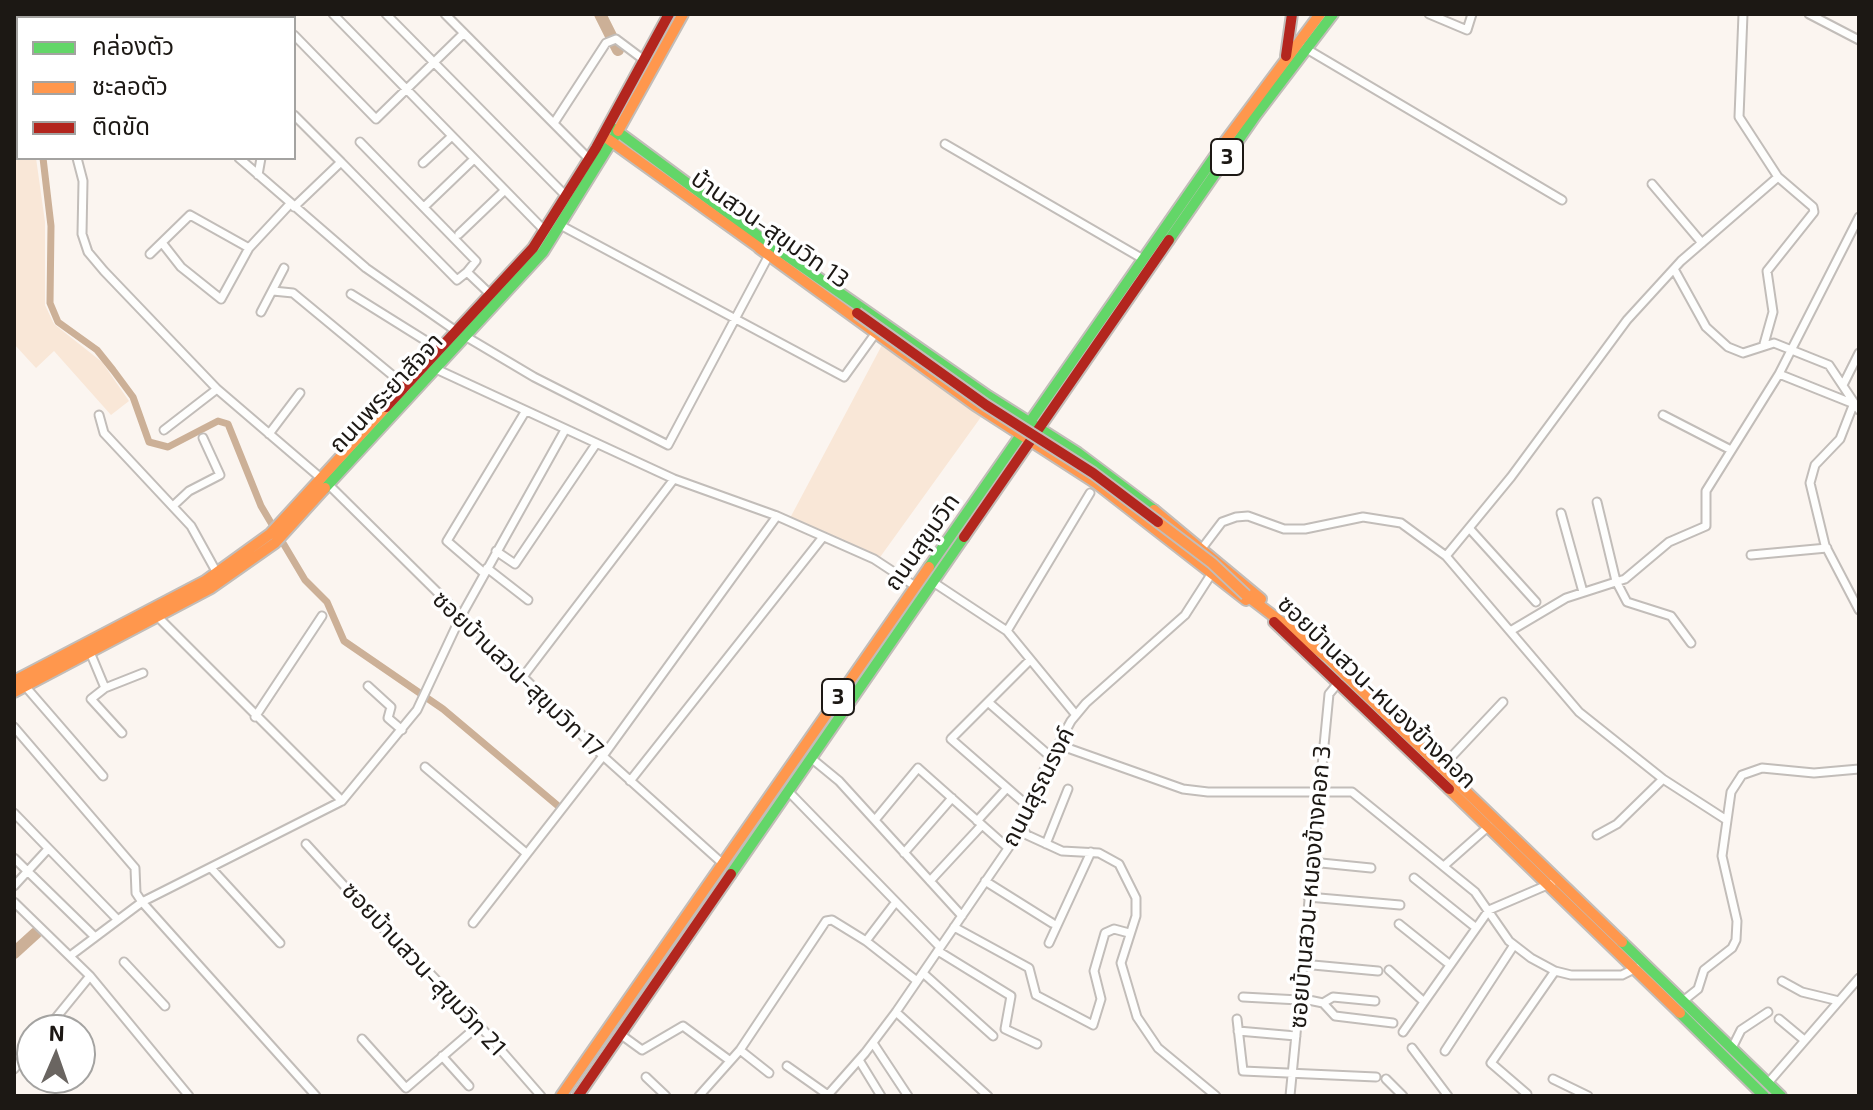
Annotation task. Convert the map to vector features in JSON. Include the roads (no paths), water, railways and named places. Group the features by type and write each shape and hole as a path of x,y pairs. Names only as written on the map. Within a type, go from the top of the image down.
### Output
{"main road":[{"name":"ถนนพระยาสัจจา","path":"409,389 436,369 490,294 545,231 589,159 611,133 669,14"},
{"name":"ถนนพระยาสัจจา","path":"18,686 154,613 211,588 272,539 409,389 439,349 461,334 543,252 562,226 611,133 682,14"},
{"path":"1286,56 1292,14"},
{"name":"ถนนสุขุมวิท","path":"1034,425 1143,259 1286,56 1320,14"},
{"name":"ถนนสุขุมวิท","path":"561,1096 915,586 1305,48 1333,14"},
{"name":"บ้านสวน-สุขุมวิท 13","path":"611,133 986,405 1093,473 1212,563 1246,595"},
{"path":"761,244 1096,467 1203,547 1293,634"},
{"path":"761,244 768,257 1025,438 1088,477 1293,634"},
{"name":"ถนนสุขุมวิท","path":"578,1096 933,582 1025,438"},
{"path":"1088,477 1096,467"},
{"name":"ถนนพระยาสัจจา","path":"18,686 90,652 272,539"},
{"name":"ซอยบ้านสวน-หนองข้างคอก","path":"1246,595 1293,634 1327,657 1554,882 1715,1051 1764,1096"},
{"name":"ซอยบ้านสวน-หนองข้างคอก","path":"1293,634 1489,826 1683,1001 1781,1096"},
{"path":"1715,1051 1728,1046"}],"street":[{"path":"333,14 545,231"},
{"path":"386,14 567,197"},
{"path":"445,14 589,159"},
{"path":"1429,14 1467,30 1472,14"},
{"path":"1743,14 1739,117 1778,177 1813,207 1814,212 1767,271 1773,312 1764,344"},
{"path":"1809,14 1859,40"},
{"path":"296,37 376,119 464,33"},
{"path":"554,123 609,41 644,60"},
{"path":"1305,48 1562,200"},
{"path":"296,117 457,280 476,261 360,142"},
{"path":"423,163 452,136"},
{"path":"945,144 1143,259"},
{"path":"424,207 474,159"},
{"name":"ซอยบ้านสวน-สุขุมวิท 17","path":"78,160 83,176 81,229 88,252 217,389 325,482 603,756 722,863"},
{"path":"241,160 366,268 461,334 534,377 668,445 768,257"},
{"path":"258,175 261,160"},
{"path":"163,244 181,267 221,299 249,248 341,162"},
{"path":"1446,556 1627,320 1674,269 1778,177"},
{"path":"1652,184 1702,243"},
{"path":"459,234 505,190"},
{"path":"150,254 190,215 249,248"},
{"path":"1512,630 1566,598 1625,579 1669,542 1706,526 1706,491 1793,352 1859,217"},
{"path":"562,226 844,377 875,334"},
{"path":"261,312 284,268"},
{"path":"1674,269 1706,327 1728,347 1743,353 1774,343 1829,365 1856,405"},
{"path":"467,272 490,294"},
{"path":"273,291 293,293 409,389"},
{"path":"351,294 439,349"},
{"path":"1843,385 1859,353"},
{"path":"436,369 674,479 777,516 874,559 915,586"},
{"path":"1779,374 1856,405"},
{"path":"164,430 217,389"},
{"path":"269,434 300,393"},
{"path":"1856,405 1840,439 1815,465 1810,483 1827,548 1859,610"},
{"path":"525,412 447,541 528,600"},
{"path":"99,415 104,433 191,526 217,573"},
{"path":"1663,415 1731,450"},
{"path":"70,956 142,902 342,801 402,730 422,701 485,570 565,430"},
{"path":"174,505 199,485 220,475 203,438"},
{"path":"496,551 515,564 596,444"},
{"path":"522,678 674,479"},
{"path":"1007,631 1090,493"},
{"path":"1597,502 1616,581 1629,604 1671,616 1691,643"},
{"path":"1561,513 1583,592"},
{"path":"473,923 603,756 777,516"},
{"path":"1203,547 1222,522 1236,517 1248,516 1284,529 1305,529 1363,517 1401,523 1446,556 1579,712 1663,779 1725,819"},
{"path":"1469,528 1536,602"},
{"path":"630,781 823,537"},
{"path":"1751,555 1827,548"},
{"name":"ถนนสุรณรงค์","path":"827,1095 896,1012 1022,828 1052,758 1076,715 1185,615 1212,573"},
{"path":"933,582 1007,631 1076,715"},
{"path":"154,613 342,801"},
{"path":"255,717 322,616"},
{"path":"90,652 105,688"},
{"path":"1029,807 951,739 1030,660"},
{"path":"122,733 91,699 105,688 141,674 146,685"},
{"name":"ซอยบ้านสวน-หนองข้างคอก 3","path":"1290,1096 1329,694 1339,682"},
{"path":"18,686 103,776"},
{"path":"368,686 391,707 388,718 402,730"},
{"path":"988,702 1052,758"},
{"path":"1440,769 1503,702"},
{"path":"14,727 135,868 136,893 142,902 316,1096"},
{"path":"1059,745 1183,789 1208,792 1352,792 1445,865 1489,910 1514,945 1555,971 1579,975 1622,975 1636,968"},
{"path":"811,758 875,820 962,916"},
{"path":"425,767 526,853"},
{"path":"875,820 918,768 1008,848"},
{"path":"1683,1001 1698,989 1704,970 1732,948 1736,940 1737,921 1722,856 1731,792 1742,775 1762,768 1814,773 1859,769"},
{"path":"1597,835 1617,824 1663,779"},
{"path":"930,881 1007,788"},
{"path":"1046,844 1068,789"},
{"path":"788,791 939,949 1011,996 1005,1029 1037,1044"},
{"path":"904,853 952,798"},
{"path":"14,813 117,919"},
{"path":"1445,865 1489,826"},
{"path":"1022,828 1062,851 1091,852 1111,857 1119,864 1136,898 1136,916 1121,963 1137,1017 1158,1048 1214,1095"},
{"name":"ซอยบ้านสวน-สุขุมวิท 21","path":"306,844 402,949 423,966 479,1025 541,1096"},
{"path":"14,886 48,849"},
{"path":"1049,943 1091,852"},
{"path":"14,858 94,936"},
{"path":"1311,862 1371,868"},
{"path":"211,868 280,943"},
{"path":"1414,878 1475,927"},
{"path":"985,881 1052,923"},
{"path":"1403,1032 1489,910 1554,882"},
{"path":"1308,897 1400,905"},
{"path":"14,902 90,976 189,1096"},
{"path":"866,941 895,903"},
{"path":"699,1096 740,1050 826,921 832,920 866,941 917,981"},
{"path":"1399,924 1449,964"},
{"path":"954,927 1029,968 1036,995 1093,1025 1101,999 1094,971 1103,936 1110,929 1129,933"},
{"path":"1445,1051 1514,945"},
{"path":"124,962 165,1006"},
{"path":"1302,964 1378,971"},
{"path":"1389,970 1423,1001"},
{"path":"1525,1096 1527,1094 1491,1063 1555,971"},
{"path":"923,973 993,1036"},
{"path":"59,1014 90,976"},
{"path":"1768,1083 1859,978"},
{"path":"1782,981 1802,992 1839,1001"},
{"path":"1243,997 1323,1003 1335,1016 1393,1023"},
{"path":"1323,1003 1333,997 1375,1001"},
{"path":"896,1012 988,1096"},
{"path":"1728,1046 1741,1030 1768,1012"},
{"path":"1237,1019 1243,1071 1293,1076 1376,1077"},
{"path":"1779,1019 1803,1039"},
{"path":"362,1039 406,1088 479,1025"},
{"path":"620,1034 642,1050 683,1026 729,1060"},
{"path":"1238,1031 1296,1036"},
{"path":"873,1043 908,1096"},
{"path":"1412,1048 1448,1096"},
{"path":"740,1050 769,1073"},
{"path":"442,1056 469,1086"},
{"path":"859,1060 881,1096"},
{"path":"787,1066 827,1095"},
{"path":"646,1077 666,1096"},
{"path":"1386,1079 1403,1096"},
{"path":"1553,1079 1588,1096"}],"waterway":[{"path":"600,14 618,50"},
{"path":"43,160 51,226 50,303 58,322 97,350 133,397 149,442 168,447 218,421 228,424 261,506 305,580 327,602 344,641 443,709 557,805"},
{"path":"14,953 36,933"}]}
